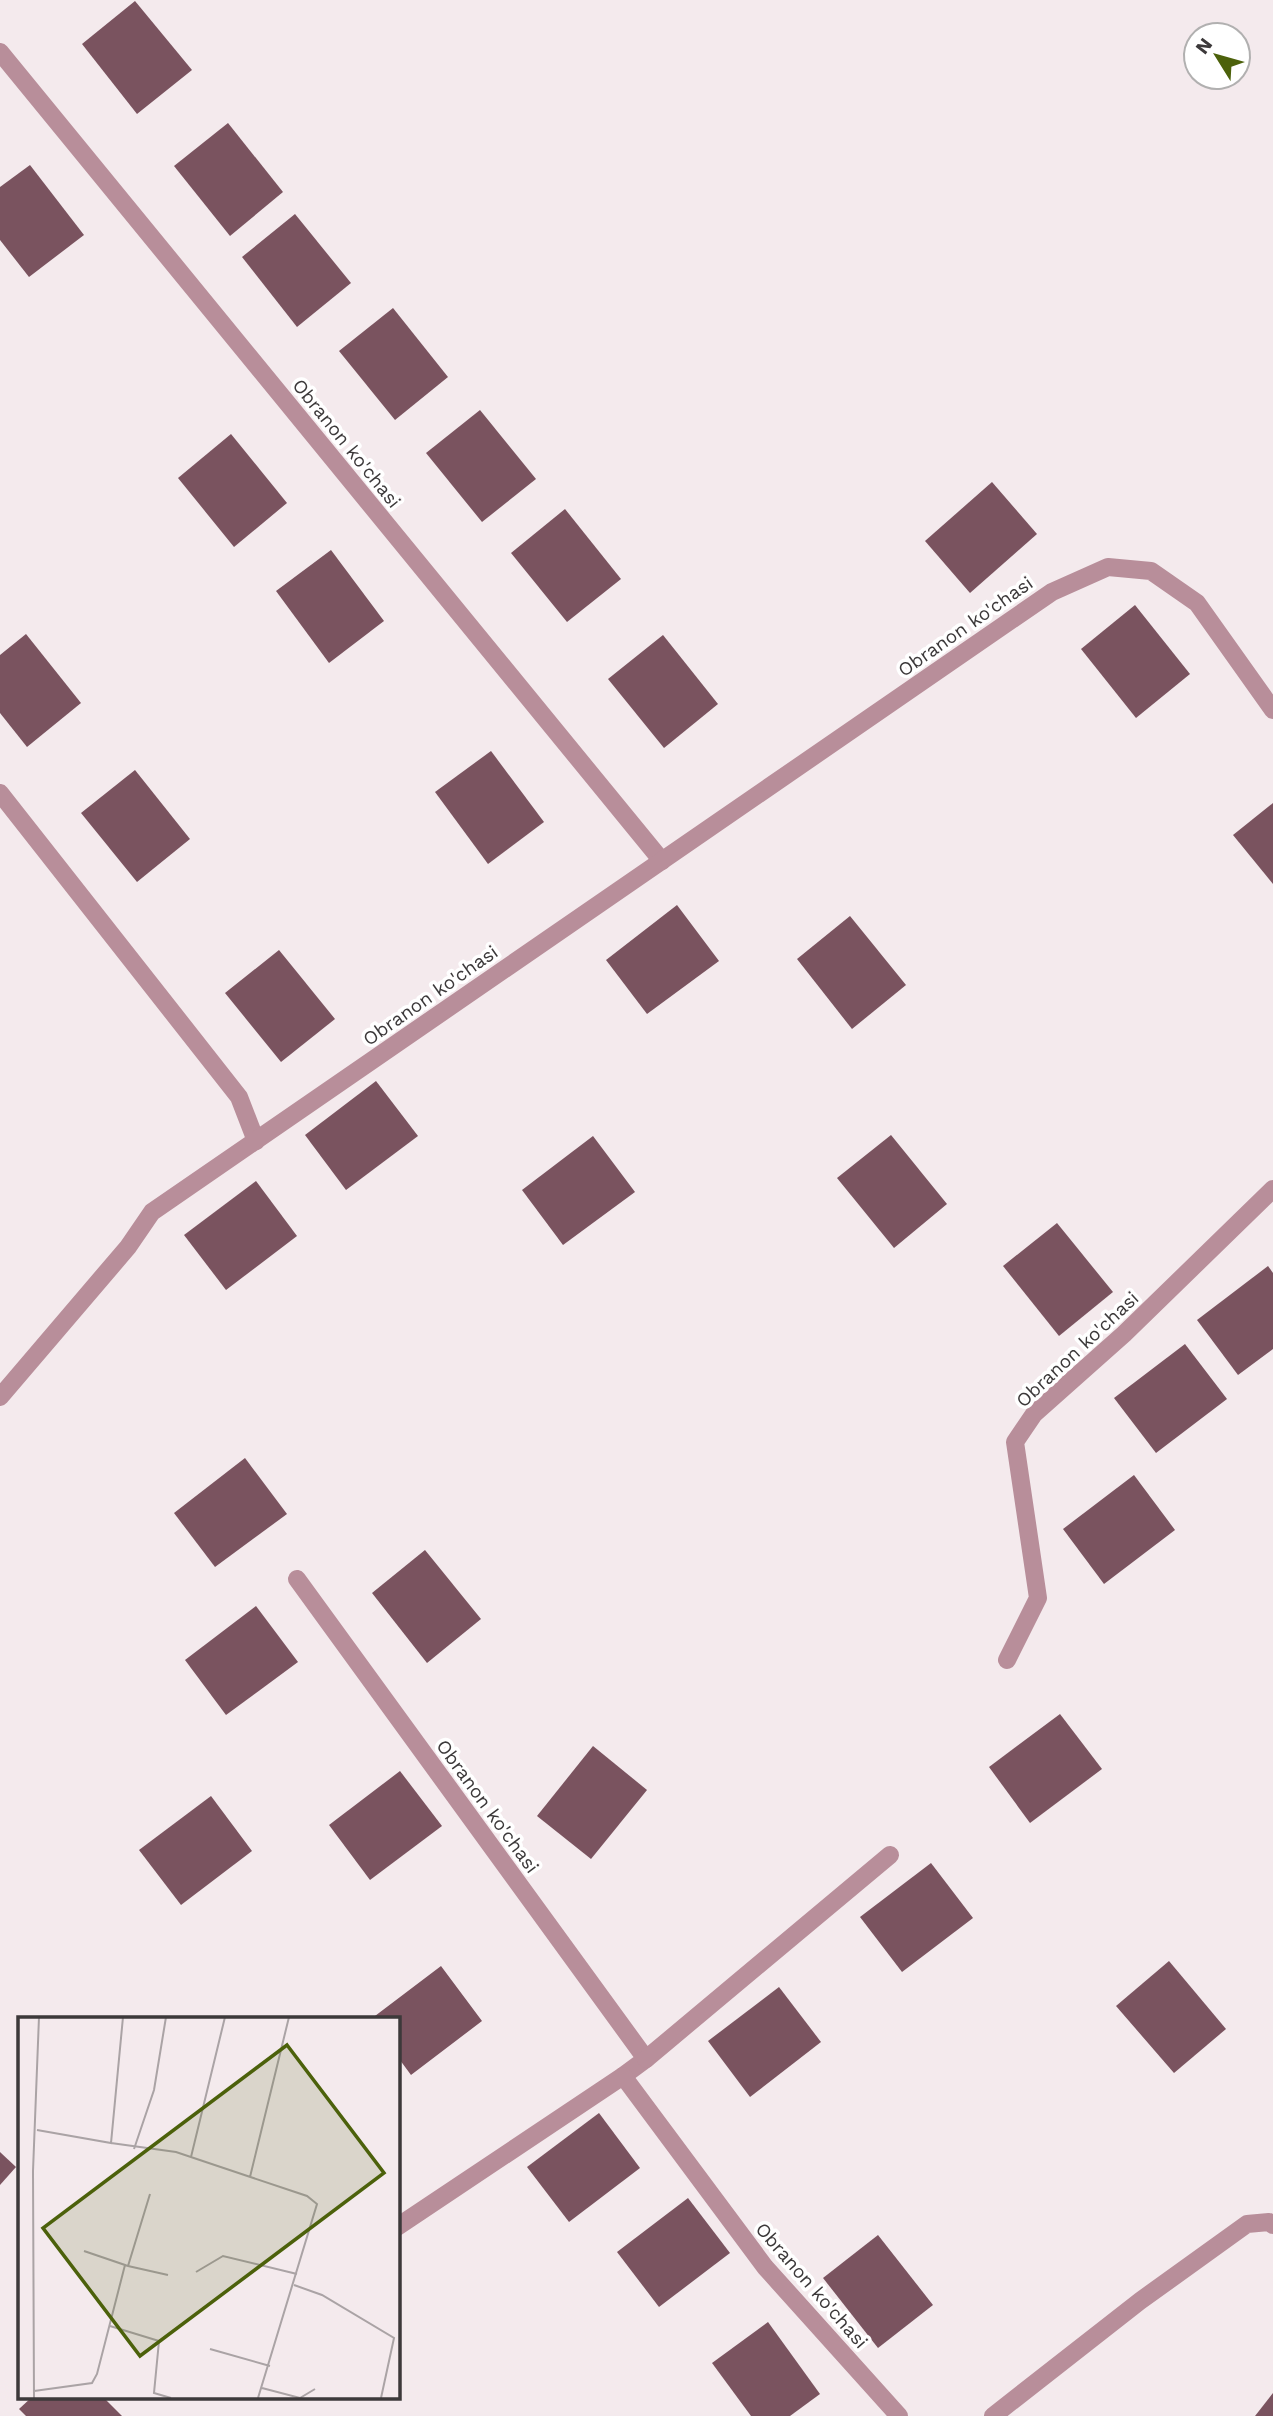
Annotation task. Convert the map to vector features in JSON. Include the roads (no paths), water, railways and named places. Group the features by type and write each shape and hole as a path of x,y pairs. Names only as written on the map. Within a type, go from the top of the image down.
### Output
{"street":[{"name":"Obranon ko'chasi","path":"0,52 662,861"},
{"name":"Obranon ko'chasi","path":"0,1397 128,1247 152,1212 1052,592 1108,567 1151,570 1197,603 1273,709"},
{"path":"0,793 239,1097 256,1141"},
{"name":"Obranon ko'chasi","path":"1007,1660 1038,1598 1015,1442 1034,1414 1125,1334 1273,1189"},
{"name":"Obranon ko'chasi","path":"297,1579 646,2059"},
{"path":"399,2226 646,2059 890,1855"},
{"name":"Obranon ko'chasi","path":"623,2076 765,2267 899,2416"},
{"path":"993,2416 1140,2301 1247,2224 1269,2222 1273,2225"}]}
